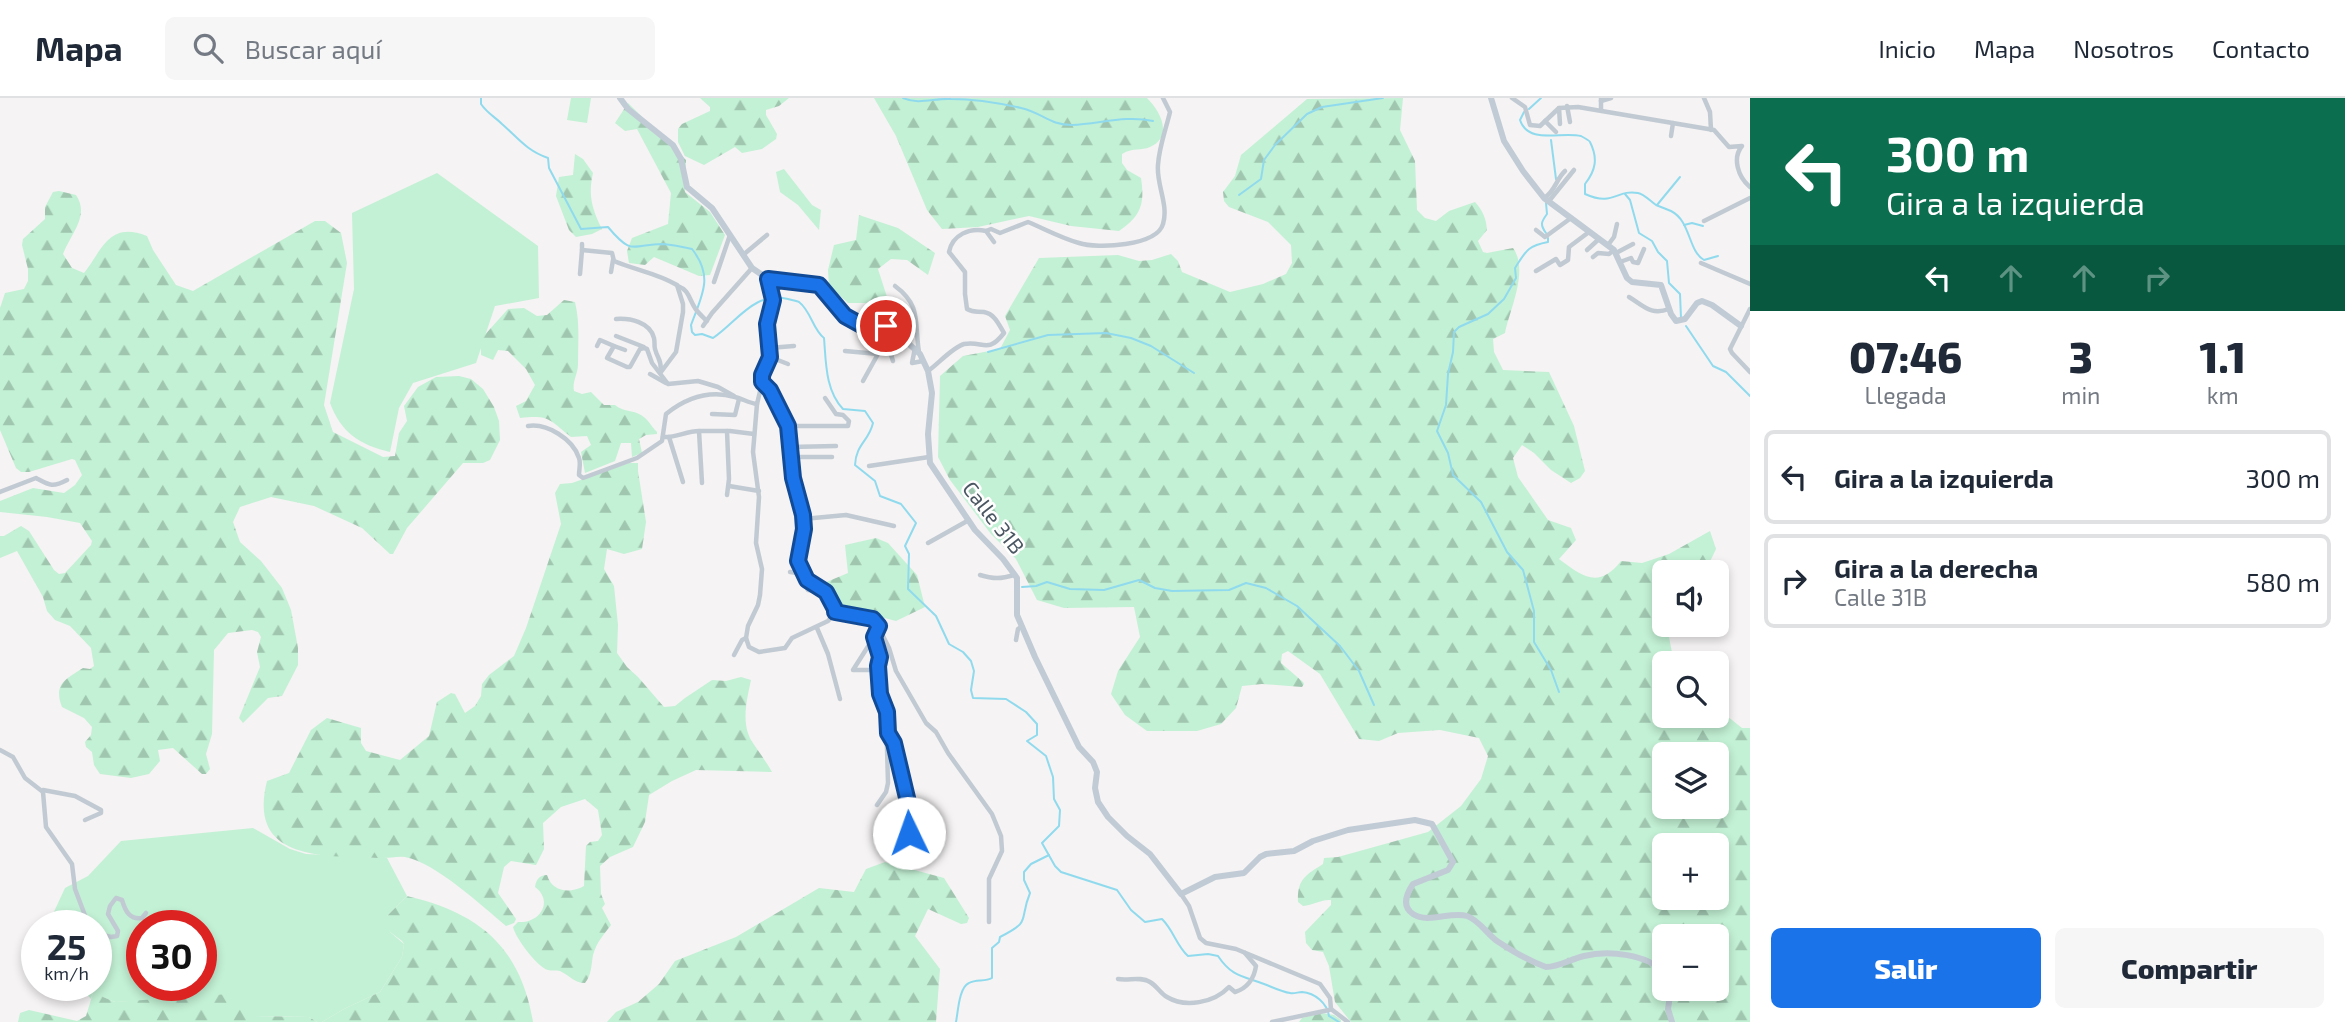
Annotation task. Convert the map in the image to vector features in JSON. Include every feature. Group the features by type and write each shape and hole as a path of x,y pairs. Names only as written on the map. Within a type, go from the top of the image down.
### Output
{"street":[{"path":"620,98 628,109 673,145 681,159 687,187 712,208 752,268 768,279 819,285 845,316 865,327 890,327 917,350 924,360 932,393 928,433 929,457 869,466"},
{"path":"986,231 991,229 1000,233 1028,222 1080,244 1114,245 1139,242 1156,234 1163,228 1165,216 1157,166 1170,112 1163,98"},
{"path":"1491,98 1504,141 1523,171 1546,200 1612,249 1623,273 1632,282 1661,285 1673,318 1680,321 1690,315 1697,303 1703,301 1741,326"},
{"path":"1512,98 1525,107 1532,126 1539,126 1559,107 1578,105 1717,132 1729,146 1742,146 1737,158 1738,172 1750,187"},
{"path":"1601,110 1601,100 1611,98"},
{"path":"1704,98 1710,112 1711,130"},
{"path":"1567,106 1570,122"},
{"path":"1559,107 1560,124"},
{"path":"1545,121 1556,132"},
{"path":"1671,136 1673,123"},
{"path":"1546,200 1574,170"},
{"path":"1546,200 1559,176 1565,171"},
{"path":"1704,221 1750,198"},
{"path":"1536,230 1545,237 1571,218"},
{"path":"1593,257 1598,253 1609,254 1617,224"},
{"path":"928,371 964,344 988,346 996,343 1004,333 991,315 967,309 965,272 949,252 950,245 962,234 980,229 986,231 994,242"},
{"path":"1536,271 1556,259 1560,265 1568,260 1569,247 1589,232"},
{"path":"714,282 730,235"},
{"path":"742,256 767,235"},
{"path":"1587,250 1599,239"},
{"path":"1612,249 1633,244"},
{"path":"580,274 582,247 612,253 611,272"},
{"path":"1619,262 1630,258 1638,263 1644,249"},
{"path":"613,259 629,268 651,273 684,288 705,324 739,280 752,268"},
{"path":"1701,263 1750,284"},
{"path":"768,279 772,297 767,324 770,357 762,375 757,404 753,458 759,491 756,542 762,569 761,595 748,626 746,638 749,647 761,652 785,648 792,638 817,628 835,612"},
{"path":"661,372 676,352 683,312 677,285"},
{"path":"895,286 911,301 916,312 917,350 912,363 924,360"},
{"path":"1629,297 1650,311 1661,312 1669,309"},
{"path":"1750,309 1730,351 1750,372"},
{"path":"616,319 633,320 650,330 655,340 654,348 661,360 661,372"},
{"path":"863,381 878,354 884,350 890,327"},
{"path":"616,336 647,349 655,367 667,383"},
{"path":"597,346 600,340 625,351"},
{"path":"887,340 893,361"},
{"path":"614,345 606,360 624,367 630,367 640,349 644,348"},
{"path":"769,348 794,346"},
{"path":"845,351 878,354"},
{"path":"770,357 788,363"},
{"path":"650,374 670,385 698,380 737,398"},
{"path":"762,382 774,396 788,426 793,478 803,519 803,539 797,556 800,567 811,584 824,589 835,612"},
{"path":"683,482 666,437 666,414 690,399 707,395 737,398 757,404"},
{"path":"712,414 735,415 737,398"},
{"path":"788,426 850,425 843,415 836,414 825,398"},
{"path":"528,426 543,426 559,432 578,455 579,475 583,478 644,455 666,437 689,431 727,430 754,434"},
{"path":"727,430 727,495"},
{"path":"699,431 702,483"},
{"path":"790,447 836,446"},
{"path":"791,457 832,457"},
{"name":"Calle 31B","path":"929,457 934,472 969,520 1015,574 1018,588 1016,609 1022,626 1079,747 1093,762 1097,772 1098,802 1108,817 1150,854 1181,894 1204,942 1245,952 1284,971 1320,984 1330,998 1329,1010 1348,1022"},
{"path":"0,492 29,479 36,478 55,486 67,480"},
{"path":"729,486 759,491"},
{"path":"803,519 846,515 894,526"},
{"path":"928,543 969,520"},
{"path":"790,572 798,573 808,590 815,591"},
{"path":"980,575 1002,579 1015,574"},
{"path":"835,612 873,619 879,626 895,671 926,723 936,732 992,814 1000,832 1002,851 989,878 989,922"},
{"path":"873,673 873,670 853,670 879,626"},
{"path":"1016,640 1018,629 1022,626"},
{"path":"817,628 828,654 840,699"},
{"path":"874,637 880,657 880,694 887,712 888,733 888,783 886,792 877,805"},
{"path":"734,655 742,640 746,638"},
{"path":"888,733 894,743 908,802 909,833 894,846"},
{"path":"0,750 13,757 25,778 42,789 75,796 101,810 101,813 85,820"},
{"path":"42,789 46,827 72,864 75,889 83,910"},
{"path":"1181,894 1215,877 1244,873 1260,857 1266,855 1294,851 1313,841 1348,830 1415,820 1432,824 1453,862 1448,870 1413,884 1406,899 1406,906 1413,914 1421,917 1466,915 1498,941 1546,967 1602,953 1642,959 1652,963"},
{"path":"108,910 116,898 121,900 126,910"},
{"path":"112,922 118,931 117,936 112,937"},
{"path":"1118,979 1126,981 1138,978 1151,982 1163,995 1184,1004 1216,997 1229,987 1235,992 1243,990 1251,982 1256,966 1245,952"},
{"path":"1669,1001 1668,1009 1672,1022"},
{"path":"1272,1022 1329,1010"}],"green space":[{"path":"571,98 591,98 587,123 567,120"},
{"path":"700,98 789,98 779,106 766,110 777,134 776,139 762,149 742,153 735,147 704,165 685,156 678,142 678,129 682,124 710,111 710,107"},
{"path":"874,98 1147,98 1160,116 1163,130 1161,137 1150,147 1122,154 1122,163 1127,170 1141,178 1142,202 1137,214 1119,231 1071,226 1029,216 978,227 942,229 927,210 896,136"},
{"path":"1403,98 1400,130 1415,161 1417,210 1425,218 1436,221 1449,211 1475,202 1484,215 1487,226 1478,241 1483,252 1513,248 1517,257 1517,290 1505,333 1493,339 1494,352 1503,370 1549,372 1574,426 1585,471 1571,483 1522,445 1513,458 1518,477 1548,520 1571,528 1576,540 1559,559 1583,575 1598,577 1613,570 1621,561 1642,563 1669,554 1710,531 1716,549 1711,560 1652,560 1652,637 1669,637 1672,651 1652,651 1652,728 1729,728 1729,718 1742,728 1750,728 1750,1022 1351,1022 1335,1002 1329,966 1323,952 1312,950 1306,943 1305,932 1331,905 1331,900 1303,906 1298,902 1301,883 1307,875 1323,864 1324,858 1338,857 1428,832 1461,806 1481,779 1488,756 1479,738 1440,730 1398,733 1379,741 1359,739 1320,674 1288,651 1282,654 1281,663 1303,682 1302,687 1262,684 1242,686 1236,708 1221,724 1197,731 1147,731 1125,715 1111,694 1118,671 1140,637 1134,607 1064,608 1037,600 1016,559 991,534 950,480 938,457 940,376 963,356 1000,349 1010,330 1005,316 1039,258 1118,255 1139,261 1171,254 1178,261 1182,272 1230,292 1263,284 1286,274 1292,263 1291,245 1268,222 1229,207 1224,201 1223,192 1235,176 1241,155 1307,99"},
{"path":"628,103 686,160 685,192 710,212 725,235 710,275 699,276 654,257 645,265 629,263 627,251 632,238 668,224 671,193 637,129 625,131 615,123"},
{"path":"575,154 583,159 593,173 592,202 602,229 576,237 569,230 556,196 559,177 573,175"},
{"path":"784,169 812,205 821,210 819,230 798,205 780,192 776,172"},
{"path":"437,173 538,246 539,298 495,306 476,363 413,383 399,408 390,452 352,436 334,413 330,403 354,289 352,213"},
{"path":"53,192 76,195 80,203 78,224 63,254 72,268 84,273 108,240 124,232 134,232 147,236 176,285 193,291 315,221 325,221 341,233 347,263 324,405 333,432 383,457 395,456 399,433 407,421 404,406 418,387 436,377 459,376 471,379 483,389 499,421 500,440 490,460 483,463 463,463 407,528 393,554 362,528 314,506 271,497 240,507 233,522 240,542 261,561 282,588 291,610 298,648 298,665 282,696 268,698 243,723 239,718 260,667 257,652 261,637 258,632 252,630 228,633 214,650 212,734 206,754 210,769 206,774 202,774 173,748 158,750 160,761 149,774 131,778 100,774 85,742 91,735 92,727 84,718 62,707 59,693 60,687 67,679 83,668 90,669 94,666 91,648 70,626 55,620 47,611 43,597 17,551 0,558 0,536 21,526 29,531 59,574 65,573 92,541 80,523 0,512 0,501 33,488 64,493 75,485 82,475 72,459 21,472 16,468 0,430 0,308 5,293 24,289 28,281 28,269 23,239 45,219 45,207"},
{"path":"859,215 898,228 935,253 928,275 907,260 891,259 878,269 887,297 866,303 848,303 829,286 828,270 834,245 856,240"},
{"path":"564,300 575,302 578,317 578,364 574,391 582,394 591,392 604,405 615,405 638,413 657,432 639,439 642,453 632,457 631,443 621,443 615,461 585,473 581,452 591,445 587,436 571,437 553,422 543,418 520,418 516,406 526,401 535,385 526,369 508,351 498,350 493,360 481,355 481,339 508,309 524,308 537,316 547,315"},
{"path":"629,463 638,463 646,522 642,549 624,554 607,549 604,569 614,586 618,625 617,653 664,707 675,706 712,680 726,681 741,677 751,680 746,726 751,740 772,772 696,770 649,795 645,822 633,847 610,857 600,866 601,894 605,904 602,908 611,925 596,946 590,973 585,983 581,983 560,971 543,968 527,951 513,927 518,922 533,919 542,910 543,899 535,887 540,877 547,875 553,885 562,890 584,886 586,846 590,842 598,841 602,835 598,810 585,799 561,807 543,823 544,849 536,865 511,861 504,867 498,893 516,919 514,923 506,926 458,886 417,861 402,857 317,854 280,841 269,828 264,808 267,781 289,773 311,730 327,718 361,728 361,743 366,751 400,760 429,736 437,702 451,693 455,694 465,713 475,706 481,696 482,684 489,675 514,656 526,628 561,524 555,493 560,484 572,483"},
{"path":"876,538 888,543 917,575 925,607 896,621 839,606 824,583 848,573 845,545"},
{"path":"253,828 290,849 306,854 387,858 407,896 387,916 390,932 404,944 402,957 380,992 322,1022 309,1017 252,1016 173,1001 217,1001 217,910 126,910 126,1001 142,1001 115,1002 112,1001 112,910 55,910 65,888 88,876 121,841"},
{"path":"885,862 944,878 969,918 967,923 961,924 928,909 915,936 940,969 936,1022 607,1022 616,1012 638,1002 659,984 675,961 736,937 819,888 854,892 866,869"},
{"path":"407,896 455,912 492,937 518,973 527,995 533,1022 322,1022 380,992 402,957 404,944 390,932 385,923 387,916"},
{"path":"229,994 246,999 252,1016 309,1017 317,1022 18,1022 20,1013 29,1010 77,1021 86,1016 91,1001 217,1001 217,995"},
{"path":"1322,1013 1334,1015 1341,1022 1299,1022 1302,1018"}],"waterway":[{"path":"481,98 481,104 486,110 523,144 548,158 549,168 581,229 608,227 623,242 633,247 663,244 692,249 703,268 704,277 702,295 691,325 695,335 702,334 713,338 747,309 765,299 788,299 803,306 824,338 828,375 837,401 843,409 865,411 873,423 858,452 855,465 875,481 880,496 901,504 916,523 905,546 909,554 908,589 936,616 949,644 963,652 971,661 974,671 971,690 973,698 1006,699 1026,712 1037,724 1037,735 1027,741 1046,756 1053,777 1054,799 1060,810 1059,826 1042,843 1055,866 1061,872 1117,890 1131,910 1145,922 1162,919 1188,956 1218,956 1228,968 1244,977 1287,992 1311,994 1323,1003 1329,1016 1339,1022"},
{"path":"903,98 915,101 959,99 995,103 1029,110 1052,121 1072,125 1112,120 1153,121"},
{"path":"1239,195 1261,179 1264,160 1275,145 1307,114 1322,107 1383,98"},
{"path":"1529,109 1541,98"},
{"path":"1524,112 1520,120 1530,132 1546,136 1581,136 1590,141 1595,164 1585,184 1585,194 1602,199 1631,192 1645,196 1678,216 1699,256 1704,260 1718,256"},
{"path":"1551,140 1556,179"},
{"path":"1657,205 1680,177"},
{"path":"1625,194 1630,200 1639,233 1652,241 1667,261 1669,283 1680,294 1681,318"},
{"path":"1546,203 1547,214 1542,224 1546,233"},
{"path":"1684,225 1692,223 1703,226"},
{"path":"1548,238 1548,242 1536,245 1522,257 1515,268 1516,278 1504,299 1488,314 1454,332 1446,405 1437,431 1448,453 1453,475 1481,502 1507,552 1523,570 1534,611 1534,642 1551,670 1559,692"},
{"path":"1686,326 1713,366 1726,372 1750,396"},
{"path":"988,352 1048,335 1106,333 1131,338 1151,346 1194,373"},
{"path":"1022,587 1047,582 1070,589 1104,590 1139,580 1155,588 1172,591 1229,590 1246,583 1266,588 1297,606 1340,646 1359,671 1374,705"},
{"path":"956,1022 963,989 972,982 992,978 992,948 999,942 1000,937 1017,927 1023,919 1030,893 1024,880 1024,872 1031,864 1049,855"}],"route":[{"path":"886,326 865,327 845,316 819,285 768,279 773,300 767,324 770,357 762,375 762,382 770,390 788,426 793,478 803,515 803,539 798,550 798,561 807,580 824,589 835,612 873,619 879,626 874,637 880,657 880,694 887,712 888,733 894,743 908,802 909,833"}]}
